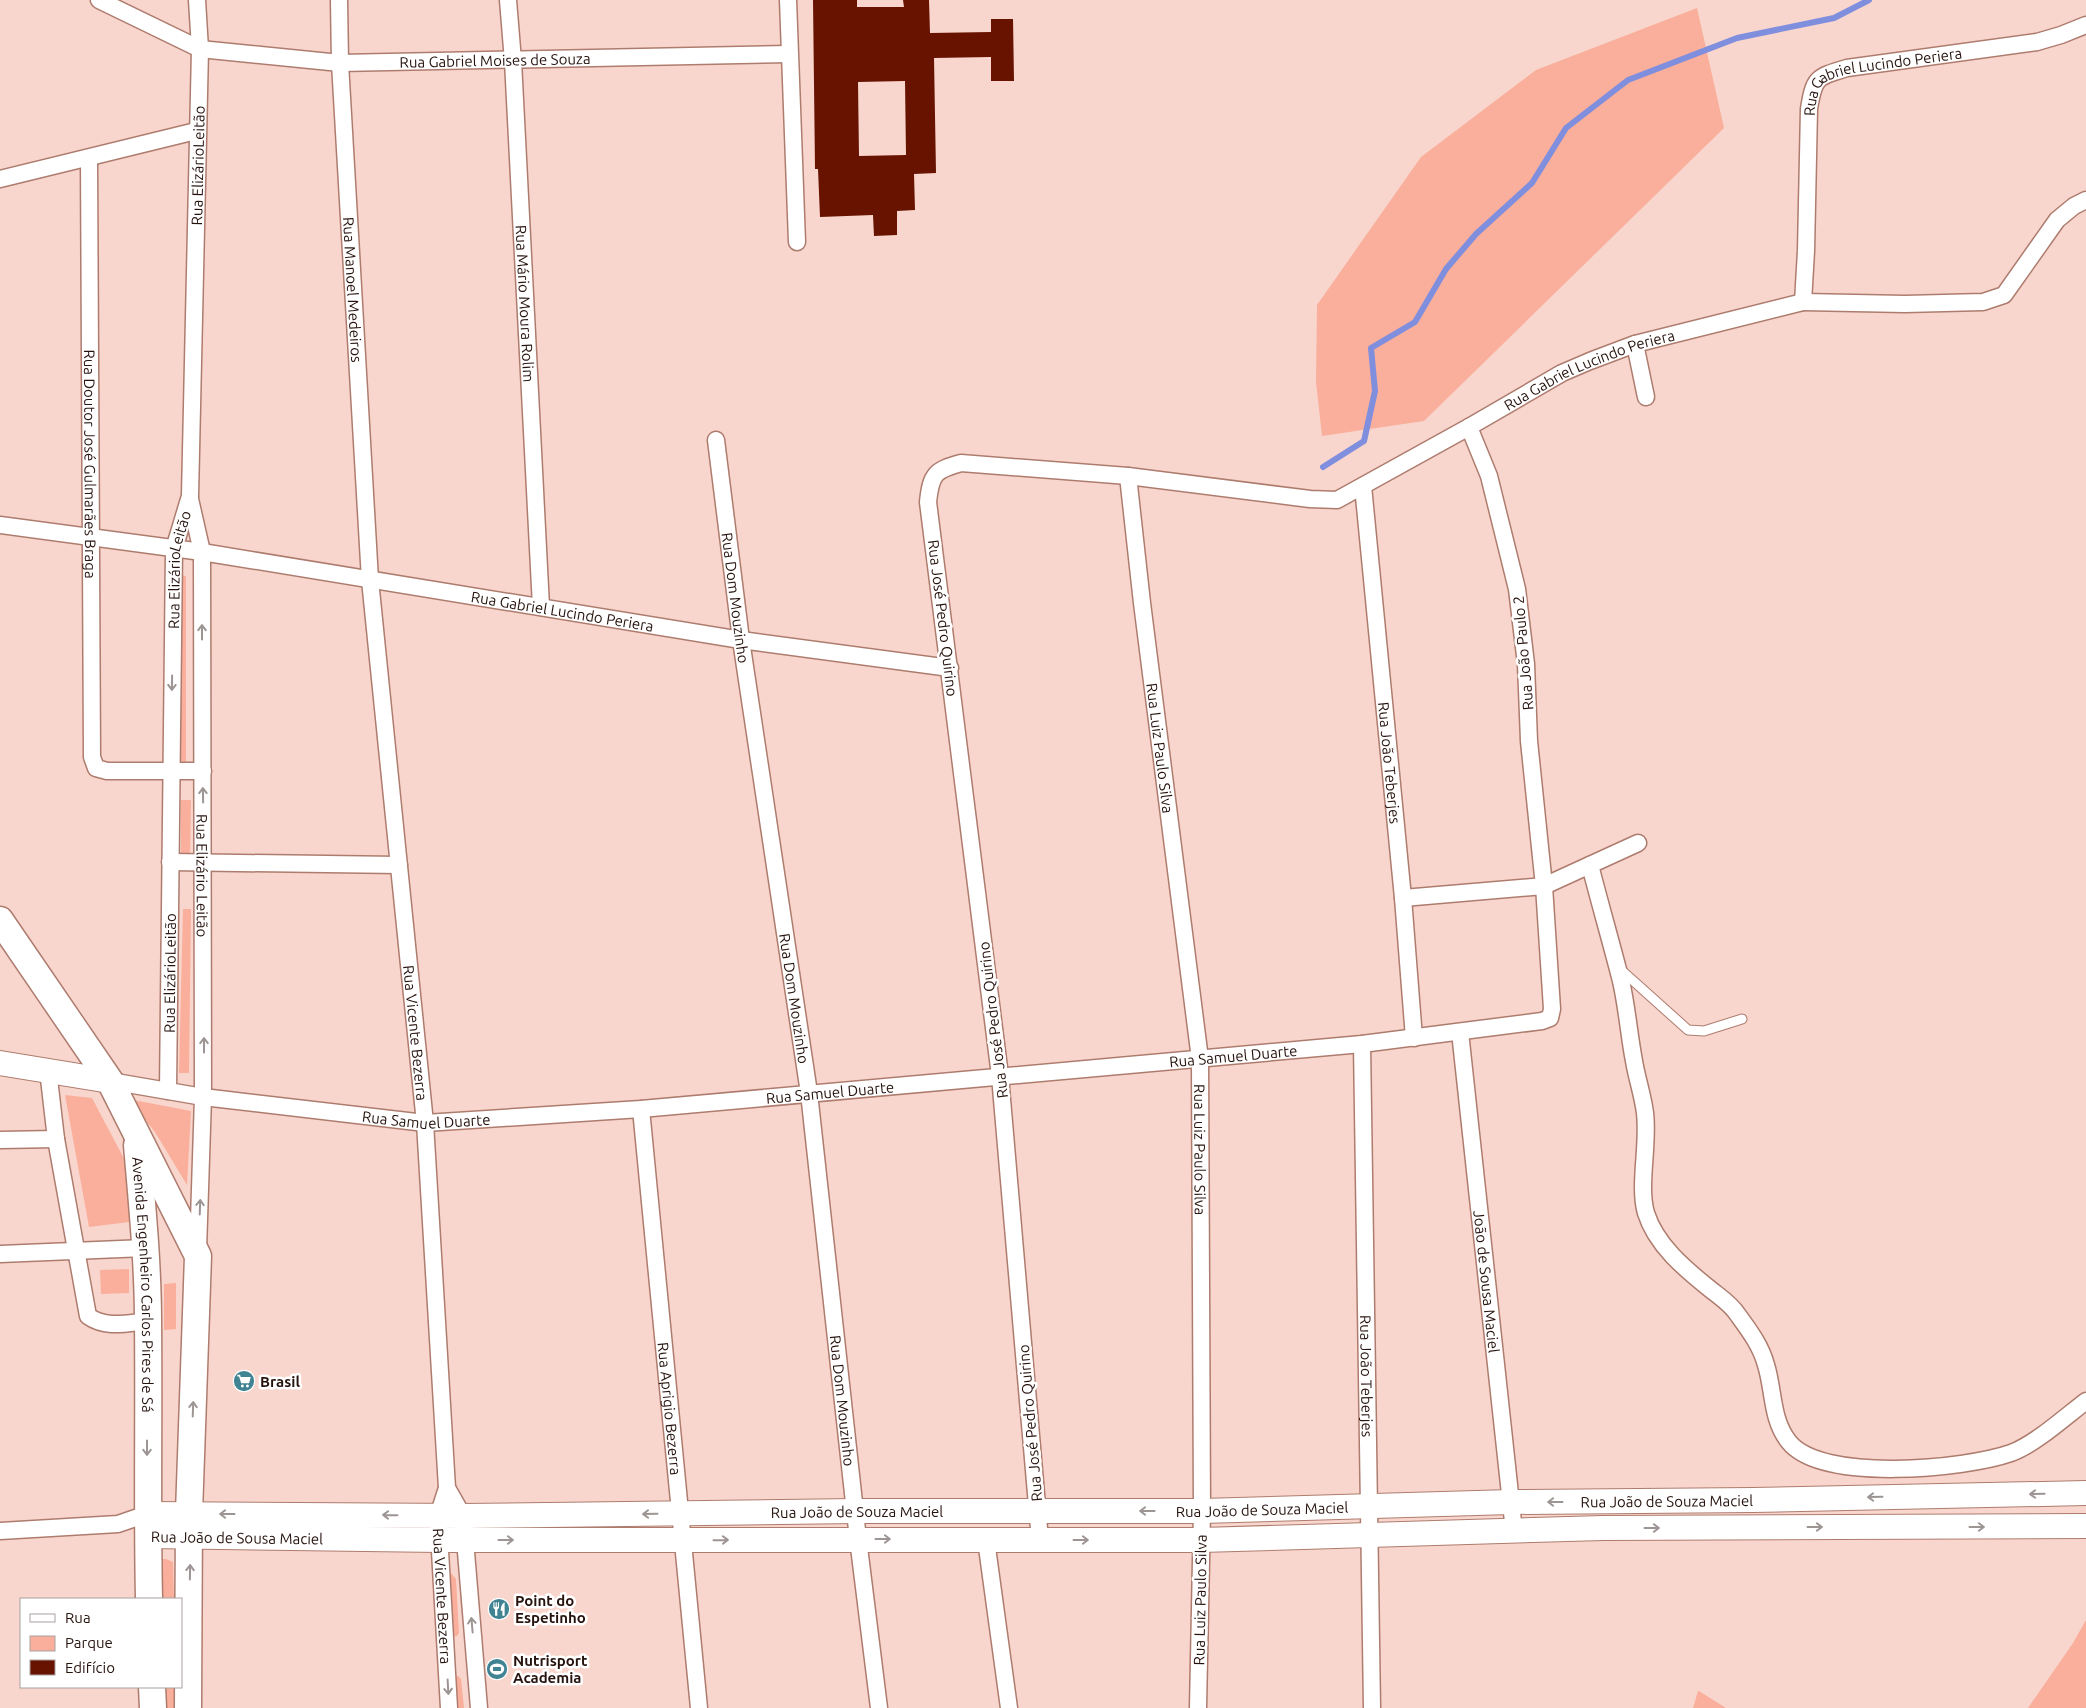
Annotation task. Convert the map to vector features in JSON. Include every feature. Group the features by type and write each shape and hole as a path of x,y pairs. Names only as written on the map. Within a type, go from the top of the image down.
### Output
{"main road":[{"path":"0,920 110,1081 136,1137"},
{"name":"Avenida Engenheiro Carlos Pires de Sá","path":"136,1137 145,1248 148,1322 147,1525 149,1598"},
{"name":"Avenida Engenheiro Carlos Pires de Sá","path":"136,1137 156,1170 198,1256 190,1525 188,1708"},
{"path":"152,1688 152,1708"}],"street":[{"path":"99,0 200,50"},
{"name":"Rua ElizárioLeitão","path":"168,1091 170,771 174,549 190,496 196,131 200,50 197,0"},
{"name":"Rua Manoel Medeiros","path":"339,0 340,63 370,580"},
{"name":"Rua Mário Moura Rolim","path":"508,0 513,61 541,607"},
{"path":"788,0 797,242"},
{"name":"Rua Gabriel Lucindo Periera","path":"1803,302 1809,109 1812,88 1816,81 1825,75 1847,68 2038,42 2061,35 2086,24"},
{"name":"Rua Gabriel Moises de Souza","path":"200,50 340,63 789,54"},
{"path":"0,179 196,131"},
{"name":"Rua Doutor José Gulmarães Braga","path":"90,158 92,757 96,768 107,771 170,771"},
{"name":"Rua Gabriel Lucindo Periera","path":"1337,500 1469,427 1562,372 1635,344 1803,302 1905,304 1983,302 2004,295 2058,220 2074,206 2086,200"},
{"path":"1635,344 1646,397"},
{"name":"Rua João Paulo 2","path":"1469,427 1489,476 1517,589 1526,664 1529,741 1544,886 1552,1009 1550,1018"},
{"name":"Rua Dom Mouzinho","path":"716,440 742,640 809,1093 858,1539 879,1708"},
{"name":"Rua José Pedro Quirino","path":"1040,1540 1000,1076 928,502 930,482 942,468 961,462 1128,476 1310,499 1337,500"},
{"name":"Rua Luiz Paulo Silva","path":"1128,476 1142,603 1200,1059 1202,1511 1198,1708"},
{"name":"Rua João Teberjes","path":"1363,486 1403,898 1414,1038"},
{"name":"Rua Elizário Leitão","path":"190,496 202,552 203,1097 198,1256"},
{"name":"Rua Gabriel Lucindo Periera","path":"0,525 202,552 742,640 950,668"},
{"name":"Rua Vicente Bezerra","path":"370,580 425,1123 447,1488 438,1516 449,1708"},
{"path":"170,771 203,771"},
{"path":"1403,898 1544,886 1638,843"},
{"path":"170,862 398,865"},
{"path":"1590,865 1616,966 1645,1113 1644,1195 1645,1210 1649,1224 1658,1238 1683,1266 1733,1308 1755,1339 1766,1362 1779,1424 1789,1442 1800,1453 1824,1461 1860,1467 1909,1469 1995,1457 2013,1452 2026,1446 2086,1402"},
{"name":"Rua Samuel Duarte","path":"110,1081 203,1097 425,1123 641,1109 1362,1044 1542,1021 1550,1018"},
{"name":"João de Sousa Maciel","path":"1460,1032 1514,1530"},
{"name":"Rua João Teberjes","path":"1362,1044 1372,1708"},
{"path":"0,1063 110,1081"},
{"path":"48,1070 56,1139 88,1316 97,1323 108,1325 148,1322"},
{"name":"Rua Aprigio Bezerra","path":"641,1109 700,1708"},
{"path":"0,1140 56,1139"},
{"path":"0,1254 145,1248"},
{"name":"Rua Vicente Bezerra","path":"447,1488 463,1516 479,1708"},
{"name":"Rua João de Souza Maciel","path":"438,1516 856,1511 1202,1511 1511,1502 1753,1500 2086,1493"},
{"name":"Rua João de Sousa Maciel","path":"0,1531 118,1524 190,1525 438,1516"},
{"name":"Rua João de Sousa Maciel","path":"190,1525 440,1540"},
{"name":"Rua João de Souza Maciel","path":"440,1540 1201,1540 1603,1528 2086,1526"},
{"path":"986,1540 1009,1708"}],"lane":[{"path":"1616,966 1688,1030 1704,1030 1742,1019"}],"green space":[{"path":"1697,8 1724,128 1424,421 1322,436 1316,382 1317,305 1421,157 1536,70"},
{"path":"178,575 186,576 186,762 178,761"},
{"path":"181,800 191,800 190,858 181,858"},
{"path":"183,909 191,909 189,1073 179,1073"},
{"path":"65,1095 92,1098 129,1168 129,1222 89,1227"},
{"path":"128,1099 191,1111 187,1185 155,1132"},
{"path":"129,1269 129,1293 101,1294 100,1270"},
{"path":"176,1283 176,1329 164,1330 164,1284"},
{"path":"161,1559 166,1559 173,1562 174,1598 160,1598"},
{"path":"452,1574 456,1579 459,1633 457,1636 451,1637 446,1575"},
{"path":"2086,1620 2086,1708 2028,1708 2073,1643"},
{"path":"452,1676 458,1676 461,1679 464,1708 452,1708"},
{"path":"163,1688 175,1688 175,1708 163,1708"},
{"path":"1699,1691 1726,1708 1693,1708"}],"building":[{"path":"813,0 857,0 857,7 904,7 903,0 929,0 930,33 991,32 991,19 1013,19 1014,81 991,81 991,57 934,58 936,173 914,174 915,210 897,211 897,235 874,236 873,215 820,217 818,169 815,169","holes":["905,81 906,155 859,156 858,82"]}],"waterway":[{"path":"1323,467 1364,441 1375,391 1371,348 1415,322 1446,269 1476,234 1532,183 1566,128 1628,80 1737,38 1834,18 1869,0"}],"place":[{"name":"Brasil","path":"244,1381"},
{"name":"Point do Espetinho","path":"499,1609"},
{"name":"Nutrisport Academia","path":"497,1669"}]}
